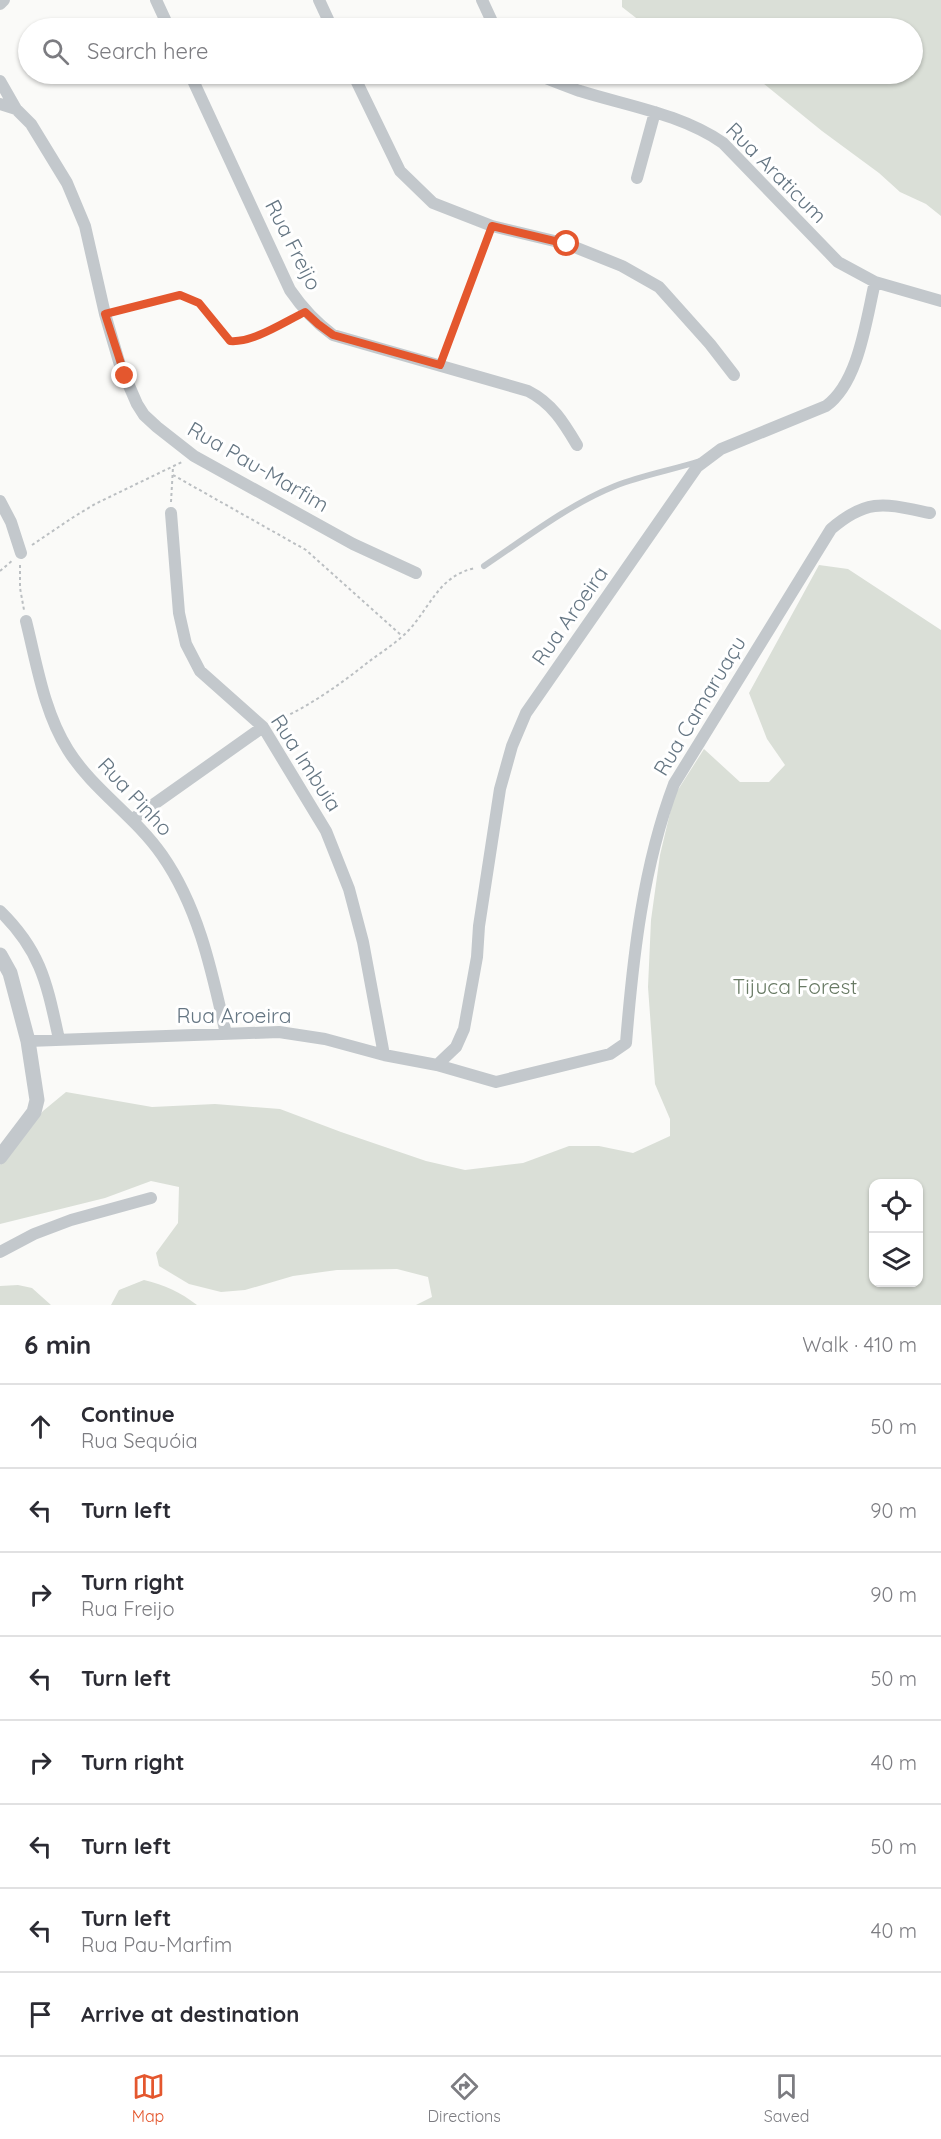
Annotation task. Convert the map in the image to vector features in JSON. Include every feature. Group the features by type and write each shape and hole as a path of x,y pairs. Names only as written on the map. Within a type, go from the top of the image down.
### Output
{"street":[{"path":"0,4 4,0"},
{"path":"156,0 164,18"},
{"path":"319,0 327,18"},
{"path":"482,0 490,18"},
{"name":"Rua Pau-Marfim","path":"0,81 16,109 31,124 67,183 85,226 105,314 125,376 144,415 176,444 194,456 353,544 416,573"},
{"name":"Rua Freijo","path":"195,84 290,290 305,312 333,335 528,391 538,396 560,417 577,445"},
{"path":"358,84 400,171 433,202 492,226 567,244 622,266 659,287 710,344 734,375"},
{"name":"Rua Araticum","path":"563,84 655,112 702,130 723,143 828,253 856,274 875,282 941,301"},
{"path":"0,104 16,109"},
{"path":"637,178 655,112"},
{"name":"Rua Aroeira","path":"437,1065 456,1047 464,1029 477,957 479,926 500,789 512,746 526,713 698,466 721,449 826,406 836,399 855,363 875,282"},
{"path":"0,501 11,522 21,553"},
{"name":"Rua Camaruaçu","path":"628,1025 631,976 640,916 656,840 674,784 831,529 846,516 862,509 884,504 930,513"},
{"name":"Rua Imbuia","path":"171,513 179,613 186,644 200,671 263,727 326,831 349,889 363,942 384,1054"},
{"name":"Rua Pinho","path":"26,621 46,705 69,752 105,794 133,819 162,855 180,886 195,919 212,969 226,1034"},
{"path":"133,819 263,727"},
{"path":"0,911 11,921 34,953 42,970 59,1039"},
{"path":"0,955 10,973 28,1041 37,1105 0,1157"},
{"name":"Rua Aroeira","path":"28,1041 279,1032 326,1039 437,1065 496,1082 610,1054 626,1043 628,1025"},
{"path":"0,1252 34,1234 151,1198"}],"lane":[{"path":"484,566 576,505 614,486 705,459"}],"path":[{"path":"440,365 492,226"},
{"path":"105,314 180,295 199,303 230,341 241,342 305,312"},
{"path":"0,571 21,553 87,508 194,456"},
{"path":"171,513 173,466"},
{"path":"173,475 306,550 402,636"},
{"path":"21,553 20,588 26,621"},
{"path":"263,727 294,714 335,688 402,636 443,585 455,574 484,566"}],"green space":[{"path":"622,0 941,0 941,216 926,204 900,192 764,84 923,84 923,18 636,18 622,7"},
{"name":"Tijuca Forest","path":"819,565 848,569 941,630 941,1305 416,1305 432,1297 428,1277 397,1269 337,1270 293,1276 245,1290 221,1292 189,1284 159,1266 156,1253 178,1223 179,1187 151,1181 105,1198 0,1224 0,1165 43,1111 66,1092 152,1107 215,1104 280,1109 426,1161 465,1170 523,1163 569,1146 599,1146 633,1153 670,1136 670,1119 655,1084 648,987 651,920 660,855 674,796 704,749 740,782 769,782 785,765 767,739 749,693"},
{"path":"144,1280 172,1290 197,1305 111,1305 119,1290"},
{"path":"18,1285 32,1288 51,1305 0,1305 0,1286"}],"route":[{"path":"125,376 105,314 180,295 199,303 230,341 241,342 305,312 333,335 440,365 492,226 567,244"}]}
